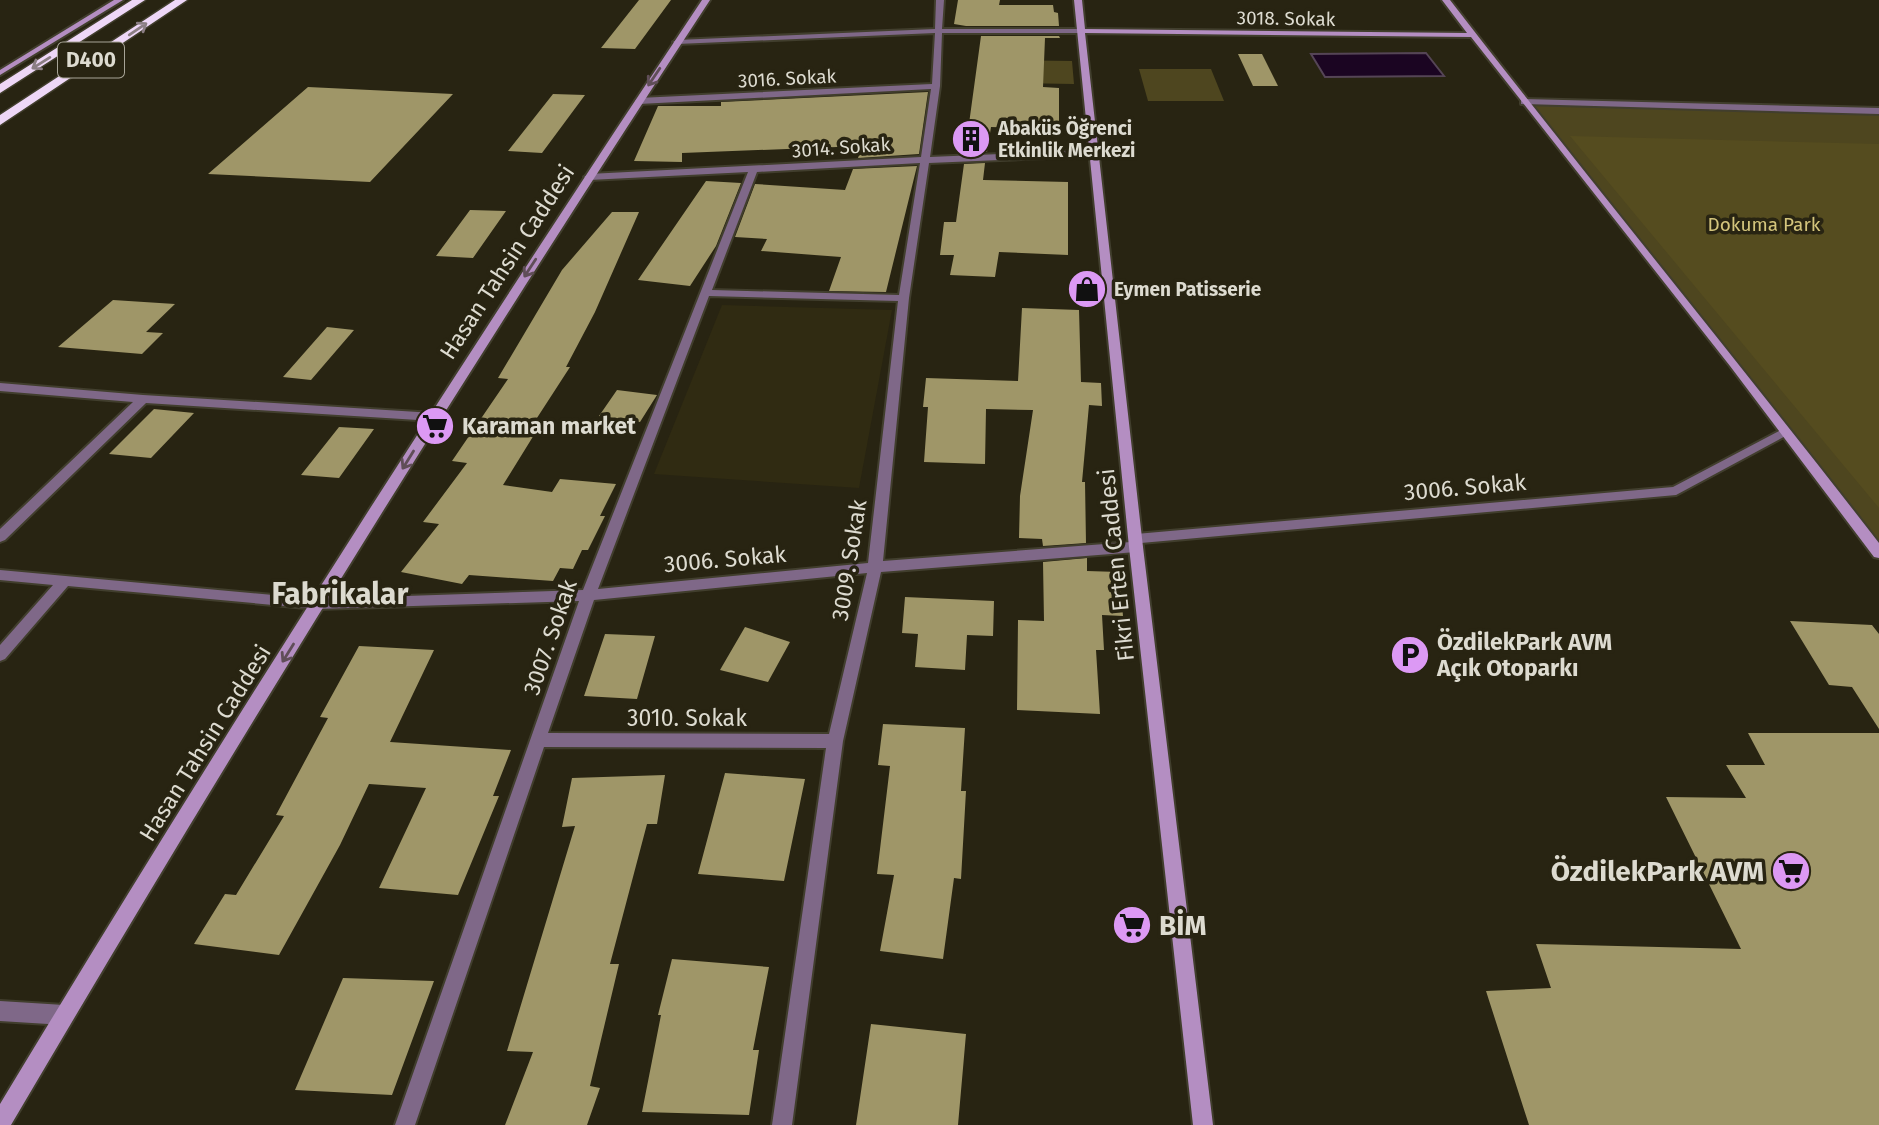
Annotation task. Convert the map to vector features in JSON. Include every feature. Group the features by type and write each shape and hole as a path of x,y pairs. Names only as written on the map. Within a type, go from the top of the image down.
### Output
{"highway":[{"name":"D400","path":"0,89 140,0"},
{"name":"D400","path":"0,121 182,0"}],"street":[{"path":"0,73 118,0"},
{"name":"Hasan Tahsin Caddesi","path":"0,1124 317,604 589,177 706,0"},
{"name":"3009. Sokak","path":"782,1125 835,741 875,567 904,298 936,86 940,0"},
{"name":"Fikri Erten Caddesi","path":"1078,0 1136,543 1203,1125"},
{"path":"1446,0 1524,102 1734,364 1784,433 1879,553"},
{"name":"3018. Sokak","path":"677,43 938,31 1474,35"},
{"name":"3016. Sokak","path":"639,101 936,86"},
{"path":"1524,102 1879,111"},
{"name":"3014. Sokak","path":"589,177 753,170 925,158 1096,153"},
{"name":"3007. Sokak","path":"405,1125 588,595 753,170"},
{"path":"707,293 904,298"},
{"path":"0,387 143,399 435,417"},
{"path":"0,537 143,399"},
{"name":"3006. Sokak","path":"0,575 317,604 588,595 1676,491 1784,433"},
{"path":"0,655 65,582"},
{"name":"3010. Sokak","path":"538,740 835,741"},
{"path":"0,1011 64,1015"}],"shaded area":[{"path":"1426,53 1444,76 1325,77 1311,54"},
{"path":"722,305 892,310 859,488 654,474"}],"green space":[{"path":"993,60 1072,61 1074,84 1015,83"},
{"path":"1139,69 1211,69 1224,101 1148,101"},
{"name":"Dokuma Park","path":"1524,102 1879,111 1879,555"},
{"name":"Dokuma Park","path":"1570,136 1879,144 1879,508"}],"building":[{"path":"639,0 671,0 635,49 601,48"},
{"path":"958,0 1000,0 999,5 1053,5 1054,12 1058,13 1059,26 954,24"},
{"path":"981,36 1059,36 1060,38 1045,38 1043,87 1059,88 1059,129 991,127 987,152 965,153"},
{"path":"1238,54 1262,54 1278,86 1253,86"},
{"path":"308,87 453,94 370,182 208,174"},
{"path":"928,92 919,154 858,158 862,146 682,153 682,162 634,161 658,106 721,106 721,102"},
{"path":"553,94 585,95 542,153 508,151"},
{"path":"985,163 983,180 1068,182 1068,255 999,252 995,277 950,275 954,255 940,255 944,222 956,222 964,164"},
{"path":"917,166 886,292 829,291 841,257 761,251 767,239 735,237 755,184 845,190 853,169"},
{"path":"706,181 741,183 716,246 690,286 638,280"},
{"path":"470,210 506,211 473,258 436,256"},
{"path":"612,212 639,212 595,312 566,367 570,367 535,421 542,422 503,485 552,492 560,479 616,484 600,516 605,516 588,550 582,550 573,569 560,568 553,581 469,575 462,584 401,572 439,524 423,522 467,463 452,461 508,379 498,378 562,270"},
{"path":"113,300 175,304 146,332 163,333 142,354 58,347"},
{"path":"1022,308 1079,310 1081,382 1101,383 1102,406 1089,405 1082,482 1085,482 1086,543 1043,546 1042,539 1019,538 1020,496 1033,410 986,409 985,464 924,462 928,407 923,407 926,378 1018,381"},
{"path":"327,327 354,330 311,380 283,377"},
{"path":"617,390 657,395 640,422 599,416"},
{"path":"154,409 194,413 151,458 109,454"},
{"path":"339,427 374,429 339,478 301,475"},
{"path":"1087,558 1087,571 1119,572 1123,616 1102,615 1104,650 1096,650 1100,714 1017,710 1018,620 1044,621 1043,562"},
{"path":"905,597 994,601 993,636 967,635 965,670 915,667 918,634 902,633"},
{"path":"1790,621 1872,625 1879,634 1879,729 1852,687 1829,685"},
{"path":"745,627 790,642 768,682 720,670"},
{"path":"605,634 655,636 637,699 584,696"},
{"path":"359,646 434,650 390,742 511,750 493,796 499,796 458,895 379,888 426,788 369,784 340,845 279,955 194,944 225,894 236,895 284,816 276,815 328,718 320,717"},
{"path":"883,724 965,728 961,791 966,791 961,879 954,878 943,959 880,951 894,875 877,874 890,766 878,765"},
{"name":"ÖzdilekPark AVM","path":"1748,733 1879,733 1879,1125 1529,1125 1486,991 1551,988 1536,944 1741,949 1666,797 1746,798 1726,765 1765,765"},
{"path":"725,773 805,779 784,881 698,874"},
{"path":"665,775 657,824 647,824 610,964 619,964 590,1086 600,1088 587,1125 505,1125 533,1052 507,1051 575,826 562,827 572,778"},
{"path":"672,959 769,967 753,1050 759,1050 749,1115 642,1112 661,1015 658,1015"},
{"path":"343,978 434,981 392,1095 295,1090"},
{"path":"871,1024 966,1034 958,1125 856,1125"}],"place":[{"name":"Abaküs Öğrenci Etkinlik Merkezi","path":"971,139"},
{"name":"Eymen Patisserie","path":"1087,289"},
{"name":"Karaman market","path":"435,426"},
{"name":"ÖzdilekPark AVM Açık Otoparkı","path":"1410,655"},
{"name":"ÖzdilekPark AVM","path":"1791,871"},
{"name":"BİM","path":"1132,925"}],"district":[{"name":"Fabrikalar","path":"340,594"}]}
